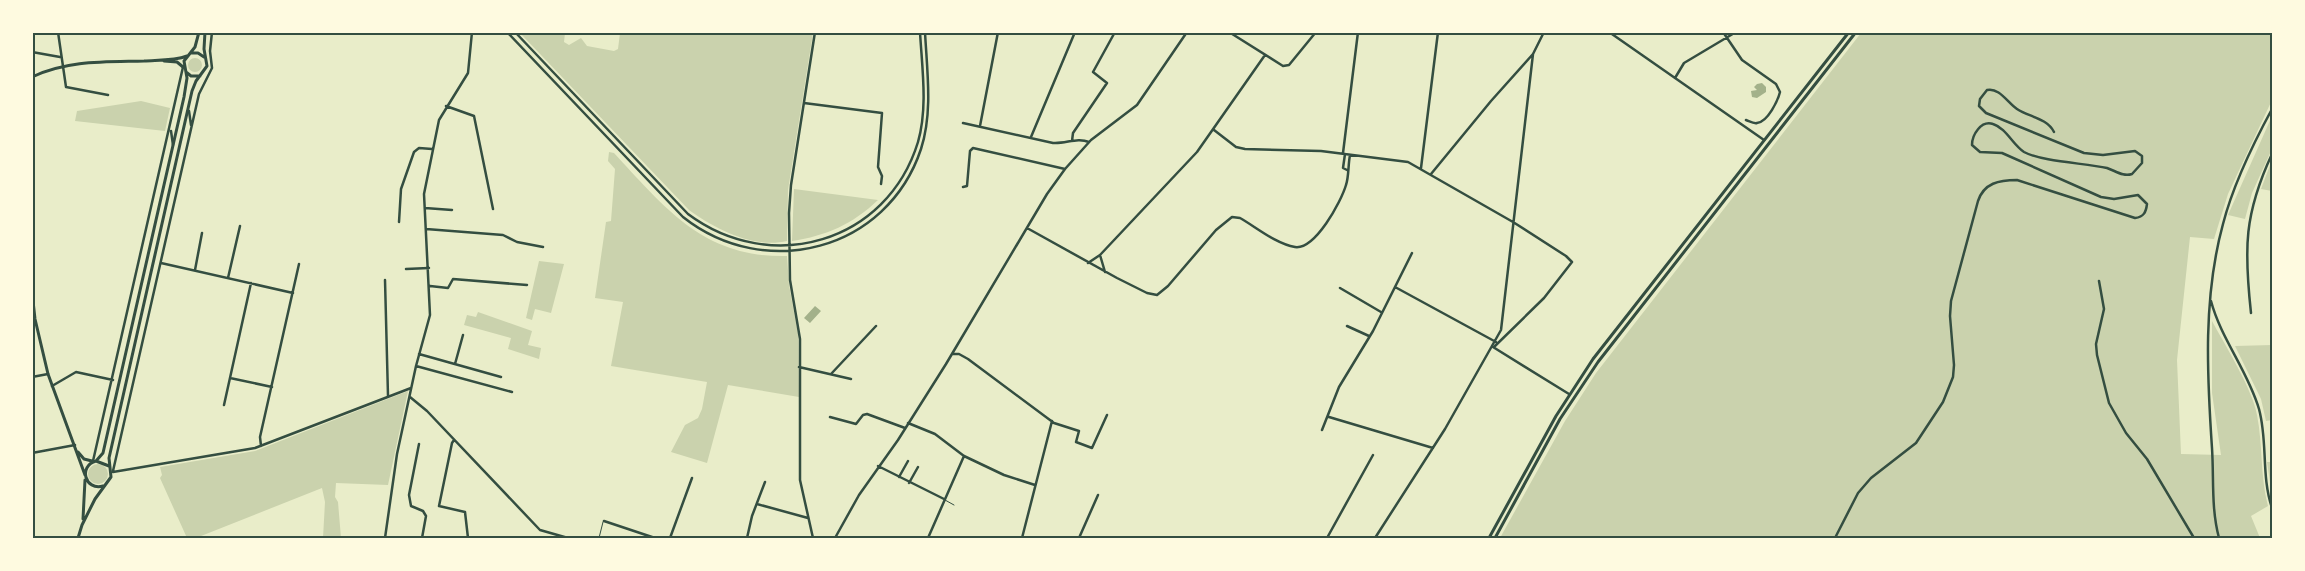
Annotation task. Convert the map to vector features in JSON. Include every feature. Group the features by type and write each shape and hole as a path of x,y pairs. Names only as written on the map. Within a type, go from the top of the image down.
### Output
{"street":[{"path":"58,32 60,57 66,87 108,95"},
{"path":"95,461 184,68 189,54 198,39 198,32"},
{"path":"112,471 109,458 189,104 194,86 207,68 204,46 205,32"},
{"path":"82,525 95,499 111,479 200,90 212,68 210,51 212,32"},
{"path":"391,538 385,538 390,493 418,354 430,315 424,194 439,120 468,73 471,32"},
{"path":"507,32 683,217 706,233 732,245 765,252 790,252 821,245 851,233 886,206 906,180 920,153 927,123 925,32"},
{"path":"515,32 688,214 708,228 738,241 764,246 789,246 819,240 850,227 875,209 900,180 914,154 923,118 920,32"},
{"path":"814,538 800,480 800,332 790,280 789,203 815,32"},
{"path":"980,126 998,32"},
{"path":"1031,137 1075,32"},
{"path":"1072,141 1073,133 1107,84 1093,72 1115,32"},
{"path":"834,538 858,495 905,428 952,354 1027,228 1065,169 1089,142 1138,105 1186,32"},
{"path":"1229,32 1283,66 1289,65 1316,32"},
{"path":"1347,170 1343,168 1344,154 1358,32"},
{"path":"1421,168 1438,32"},
{"path":"1431,174 1491,101 1533,54 1544,32"},
{"path":"1609,32 1764,140"},
{"path":"1723,32 1742,60 1776,84 1780,92 1776,103 1762,121 1757,124 1746,120"},
{"path":"1675,78 1684,63 1736,32"},
{"path":"1489,538 1570,394 1610,337 1849,32"},
{"path":"1495,538 1560,419 1598,362 1856,32"},
{"path":"32,52 60,57"},
{"path":"32,77 62,66 158,60 189,54 200,54 206,59"},
{"path":"1374,538 1433,448 1496,342 1503,320 1533,54"},
{"path":"1088,263 1100,255 1198,152 1265,55"},
{"path":"158,60 177,62 191,76 200,76"},
{"path":"78,538 85,505 85,475 88,466 103,453 186,88 184,68"},
{"path":"1835,538 1858,493 1872,478 1916,443 1949,390 1954,365 1951,301 1978,201 1984,188 1998,182 2017,180 2135,218 2146,212 2147,204 2138,195 2114,199 2100,197 2019,160 1996,152 1977,151 1972,145 1976,131 1984,125 1990,124 1999,127 2016,146 2028,154 2104,168 2124,175 2136,172 2142,163 2142,156 2135,151 2103,155 2065,147 1986,113 1979,106 1980,99 1987,90 1996,90 2020,111 2046,122 2054,132"},
{"path":"804,103 882,112 878,167 882,176 881,184"},
{"path":"189,104 190,132"},
{"path":"446,106 474,116 493,209"},
{"path":"2219,538 2213,511 2212,456 2207,403 2210,297 2225,215 2272,109"},
{"path":"963,122 1053,143 1066,144 1083,139 1089,142"},
{"path":"171,124 173,147"},
{"path":"1214,130 1236,146 1245,149 1293,149 1408,162 1513,222 1572,262 1544,298 1503,340 1493,347"},
{"path":"399,222 401,189 414,152 419,148 432,149"},
{"path":"962,187 967,186 969,182 967,168 970,150 973,148 1065,169"},
{"path":"2252,313 2247,267 2247,233 2254,199 2272,154"},
{"path":"1027,228 1088,263 1147,293 1160,294 1216,230 1226,220 1236,216 1286,244 1302,247 1310,242 1329,219 1346,185 1350,155"},
{"path":"425,208 452,210"},
{"path":"228,278 240,226"},
{"path":"426,229 503,235 517,242 543,248"},
{"path":"194,271 202,233"},
{"path":"1322,430 1329,417 1339,387 1369,337 1412,253"},
{"path":"1100,255 1105,272"},
{"path":"161,264 293,293"},
{"path":"261,446 299,264"},
{"path":"406,269 429,268"},
{"path":"430,286 448,288 453,279 527,285"},
{"path":"385,280 388,396"},
{"path":"2099,282 2104,308 2098,335 2097,355 2109,404 2126,433 2152,467 2194,538"},
{"path":"224,405 251,283"},
{"path":"1395,287 1496,342"},
{"path":"1340,288 1382,313"},
{"path":"32,292 35,319 48,374 85,475 89,483 94,487 106,485"},
{"path":"2210,297 2218,324 2246,377 2260,411 2266,484 2272,508"},
{"path":"831,374 876,326"},
{"path":"1348,326 1369,337"},
{"path":"455,364 463,335"},
{"path":"1493,347 1570,394"},
{"path":"418,354 501,377"},
{"path":"952,354 959,354 968,359 1052,421 1079,431 1076,442 1092,448 1107,415"},
{"path":"416,366 512,392"},
{"path":"799,367 851,379"},
{"path":"52,386 76,372 113,380"},
{"path":"32,377 48,374"},
{"path":"230,378 272,387"},
{"path":"112,471 261,446 411,388"},
{"path":"410,397 540,530 556,537 568,538"},
{"path":"830,417 854,424 867,414 905,428"},
{"path":"1329,417 1433,448"},
{"path":"1022,538 1052,421"},
{"path":"908,423 936,434 964,456 1004,475 1035,484"},
{"path":"454,440 439,506 465,512 468,538"},
{"path":"418,444 409,495 411,506 423,510 426,516 422,538"},
{"path":"75,446 84,459 104,462 112,471"},
{"path":"32,452 75,446"},
{"path":"1327,538 1372,455"},
{"path":"928,538 964,456"},
{"path":"898,478 908,462"},
{"path":"878,466 898,478 944,499"},
{"path":"909,483 918,467"},
{"path":"670,538 692,478"},
{"path":"747,538 765,482"},
{"path":"1079,538 1098,495"},
{"path":"757,504 809,518"},
{"path":"604,522 655,538"}],"lane":[{"path":"944,499 954,505"},
{"path":"599,538 604,522"}],"shaded area":[{"path":"520,33 565,33 564,42 569,45 581,38 587,46 614,51 618,49 620,33 813,33 788,190 787,241 761,242 735,236 689,210"},
{"path":"1861,33 2272,33 2272,100 2228,194 2214,239 2190,237 2177,360 2181,454 2221,455 2212,393 2212,321 2250,393 2257,415 2265,495 2268,506 2251,516 2260,538 1500,538 1565,421 1596,373"},
{"path":"195,58 200,60 202,65 200,70 195,72 190,70 188,65 190,60"},
{"path":"1762,83 1766,87 1766,92 1757,98 1752,97 1751,91 1757,90 1754,87"},
{"path":"141,101 170,108 165,131 75,121 77,111"},
{"path":"2272,116 2272,149 2252,193 2245,219 2228,215"},
{"path":"609,152 614,153 670,211 709,239 732,249 758,254 787,256 789,285 798,334 799,397 728,385 707,463 671,452 685,425 698,418 702,409 707,382 611,366 623,302 595,298 606,222 611,221 615,169 608,161"},
{"path":"2272,160 2272,191 2261,189"},
{"path":"794,189 878,200 859,216 838,228 816,236 792,241"},
{"path":"539,261 564,264 551,313 535,309 532,320 526,318"},
{"path":"815,306 821,311 810,323 804,318"},
{"path":"478,312 532,331 528,345 541,348 539,359 508,349 511,338 464,325 467,315 476,317"},
{"path":"2272,345 2272,420 2266,421 2261,399 2235,346"},
{"path":"408,391 388,485 336,483 335,497 338,502 341,538 323,538 325,502 322,488 196,538 187,538 160,478 162,475 160,467 255,451"},
{"path":"2267,462 2272,462 2272,495"},
{"path":"98,464 105,467 108,474 105,481 98,484 91,481 88,474 91,467"}]}
